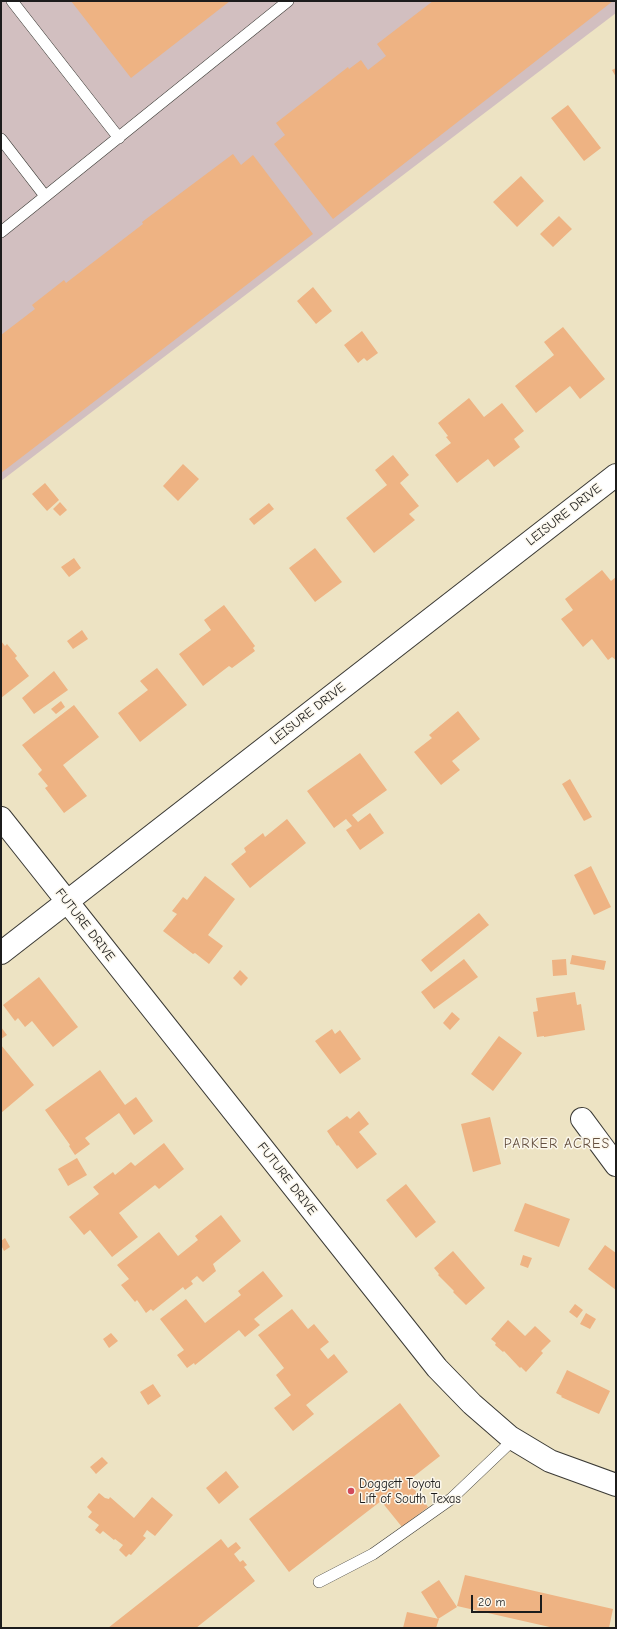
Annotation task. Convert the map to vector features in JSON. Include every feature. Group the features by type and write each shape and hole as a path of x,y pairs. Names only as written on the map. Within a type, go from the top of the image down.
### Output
{"street":[{"name":"LEISURE DRIVE","path":"1,953 616,475"},
{"name":"FUTURE DRIVE","path":"1,818 66,902 437,1368 472,1404 514,1439 550,1461 616,1485"},
{"path":"582,1119 616,1165"}],"lane":[{"path":"12,1 119,138"},
{"path":"1,232 288,1"},
{"path":"1,139 45,196"},
{"path":"319,1582 373,1554 451,1499 514,1439"}],"shaded area":[{"path":"1,1 616,1 616,13 1,481"}],"building":[{"path":"71,1 230,1 131,78"},
{"path":"433,1 613,1 333,219 274,144 285,135 276,123 348,67 349,69 361,60 368,70 386,56 377,44"},
{"path":"616,68 616,77 612,70"},
{"path":"568,105 601,148 584,161 551,118"},
{"path":"233,154 241,165 253,155 313,234 1,473 1,335 35,309 32,305 64,280 66,283 143,224 142,222"},
{"path":"521,176 544,201 517,227 493,202"},
{"path":"559,216 572,229 553,247 540,234"},
{"path":"313,287 332,311 316,324 297,301"},
{"path":"563,327 605,379 580,399 570,386 536,413 515,386 554,355 544,342"},
{"path":"362,331 378,353 367,361 364,358 358,363 344,345"},
{"path":"469,398 484,417 502,403 524,431 514,439 520,447 494,467 488,459 457,483 435,455 451,443 446,437 448,436 438,423"},
{"path":"393,455 409,475 400,483 419,506 409,514 415,520 374,553 346,518 387,485 375,470"},
{"path":"183,464 199,479 178,501 163,486"},
{"path":"45,483 59,500 47,511 32,494"},
{"path":"60,502 67,510 60,516 53,509"},
{"path":"269,503 274,509 254,525 249,519"},
{"path":"315,548 342,582 315,602 289,568"},
{"path":"74,558 81,568 69,577 61,567"},
{"path":"602,570 611,581 616,577 616,660 612,657 608,660 592,639 583,647 561,619 573,610 565,599"},
{"path":"224,605 255,646 253,648 255,651 232,668 229,666 203,686 179,654 211,630 204,620"},
{"path":"82,630 88,639 73,649 67,641"},
{"path":"1,641 5,646 7,644 17,656 15,658 29,676 1,698"},
{"path":"157,668 187,705 140,742 118,713 148,690 140,681"},
{"path":"54,671 68,690 34,714 22,698"},
{"path":"61,701 65,707 56,714 51,709"},
{"path":"74,705 99,737 63,765 87,796 64,813 45,788 48,786 38,774 42,770 22,745"},
{"path":"458,711 480,739 452,761 460,770 441,785 414,752 432,738 429,735"},
{"path":"360,753 387,790 352,815 358,822 370,813 384,833 360,850 346,830 352,826 346,819 334,828 307,791"},
{"path":"570,779 592,817 584,821 562,784"},
{"path":"287,819 306,843 250,888 231,864 246,852 244,848 263,833 265,837"},
{"path":"591,866 611,907 594,915 574,875"},
{"path":"205,876 235,899 208,935 223,946 209,964 195,953 193,954 163,931 177,914 172,911 183,897 187,900"},
{"path":"479,913 489,925 431,972 421,960"},
{"path":"572,955 606,961 604,970 570,964"},
{"path":"464,959 478,977 434,1009 421,992"},
{"path":"566,959 567,975 553,976 552,960"},
{"path":"240,970 248,978 241,986 233,978"},
{"path":"39,977 78,1027 53,1047 32,1021 25,1027 18,1018 15,1021 3,1005"},
{"path":"575,992 577,1005 581,1004 585,1030 537,1037 533,1012 538,1011 536,998"},
{"path":"452,1012 460,1019 450,1030 443,1023"},
{"path":"1,1027 7,1035 1,1039"},
{"path":"332,1029 335,1034 340,1030 361,1059 340,1074 315,1041"},
{"path":"499,1036 522,1053 493,1091 471,1074"},
{"path":"1,1045 34,1085 1,1113"},
{"path":"100,1070 125,1105 136,1097 153,1121 134,1135 119,1113 85,1138 90,1144 75,1155 69,1146 70,1145 45,1110"},
{"path":"359,1111 369,1124 359,1132 377,1154 357,1169 338,1145 337,1146 327,1131 347,1116 350,1119"},
{"path":"490,1117 501,1164 473,1172 461,1124"},
{"path":"164,1143 184,1169 159,1189 155,1185 119,1213 138,1237 112,1257 90,1230 84,1235 69,1217 99,1194 93,1187 113,1172 115,1175 131,1162 135,1166"},
{"path":"77,1158 87,1175 68,1186 58,1169"},
{"path":"406,1184 436,1222 416,1238 386,1200"},
{"path":"525,1203 570,1219 559,1247 514,1231"},
{"path":"221,1215 241,1241 213,1264 216,1271 203,1282 197,1276 191,1281 193,1284 185,1290 183,1287 153,1311 151,1309 146,1313 137,1300 135,1302 121,1285 129,1279 117,1265 159,1232 178,1256 198,1240 195,1236"},
{"path":"5,1238 10,1247 4,1251 1,1241"},
{"path":"605,1245 616,1253 616,1290 588,1269"},
{"path":"453,1251 485,1288 466,1305 438,1275 439,1274 434,1268"},
{"path":"523,1255 532,1258 528,1268 520,1265"},
{"path":"263,1271 283,1296 254,1319 260,1325 245,1337 239,1330 195,1365 194,1363 187,1368 177,1355 184,1350 160,1319 186,1299 205,1323 241,1295 238,1291"},
{"path":"575,1304 583,1310 577,1318 569,1312"},
{"path":"292,1309 308,1329 314,1324 329,1342 320,1349 328,1359 334,1354 348,1372 306,1405 314,1414 293,1431 274,1408 291,1395 276,1375 284,1368 258,1335"},
{"path":"586,1313 596,1319 590,1329 580,1324"},
{"path":"508,1320 525,1336 535,1326 551,1341 541,1351 543,1353 526,1372 521,1367 520,1368 504,1351 503,1352 495,1345 496,1343 491,1339"},
{"path":"111,1333 118,1341 109,1348 103,1339"},
{"path":"567,1370 610,1391 599,1414 561,1397 562,1396 556,1393"},
{"path":"153,1384 161,1396 148,1405 140,1392"},
{"name":"Doggett Toyota Lift of South Texas","path":"400,1403 440,1456 408,1481 428,1507 402,1527 381,1501 289,1572 249,1519"},
{"path":"102,1457 108,1463 96,1474 90,1467"},
{"path":"226,1471 239,1487 219,1504 206,1488"},
{"path":"99,1493 105,1498 109,1499 110,1497 134,1518 152,1497 173,1515 155,1536 147,1530 143,1536 146,1538 131,1555 129,1554 126,1557 119,1550 123,1545 103,1531 100,1534 95,1530 99,1525 88,1517 92,1512 87,1507"},
{"path":"221,1539 228,1548 236,1542 241,1548 234,1554 240,1562 243,1560 247,1565 244,1567 255,1581 196,1628 108,1628"},
{"path":"465,1575 613,1609 609,1628 554,1628 457,1606"},
{"path":"439,1580 457,1607 438,1619 421,1592"},
{"path":"407,1612 439,1619 436,1628 403,1628"}],"place":[{"name":"Doggett Toyota Lift of South Texas","path":"351,1491"}],"district":[{"name":"PARKER ACRES","path":"557,1144"}]}
